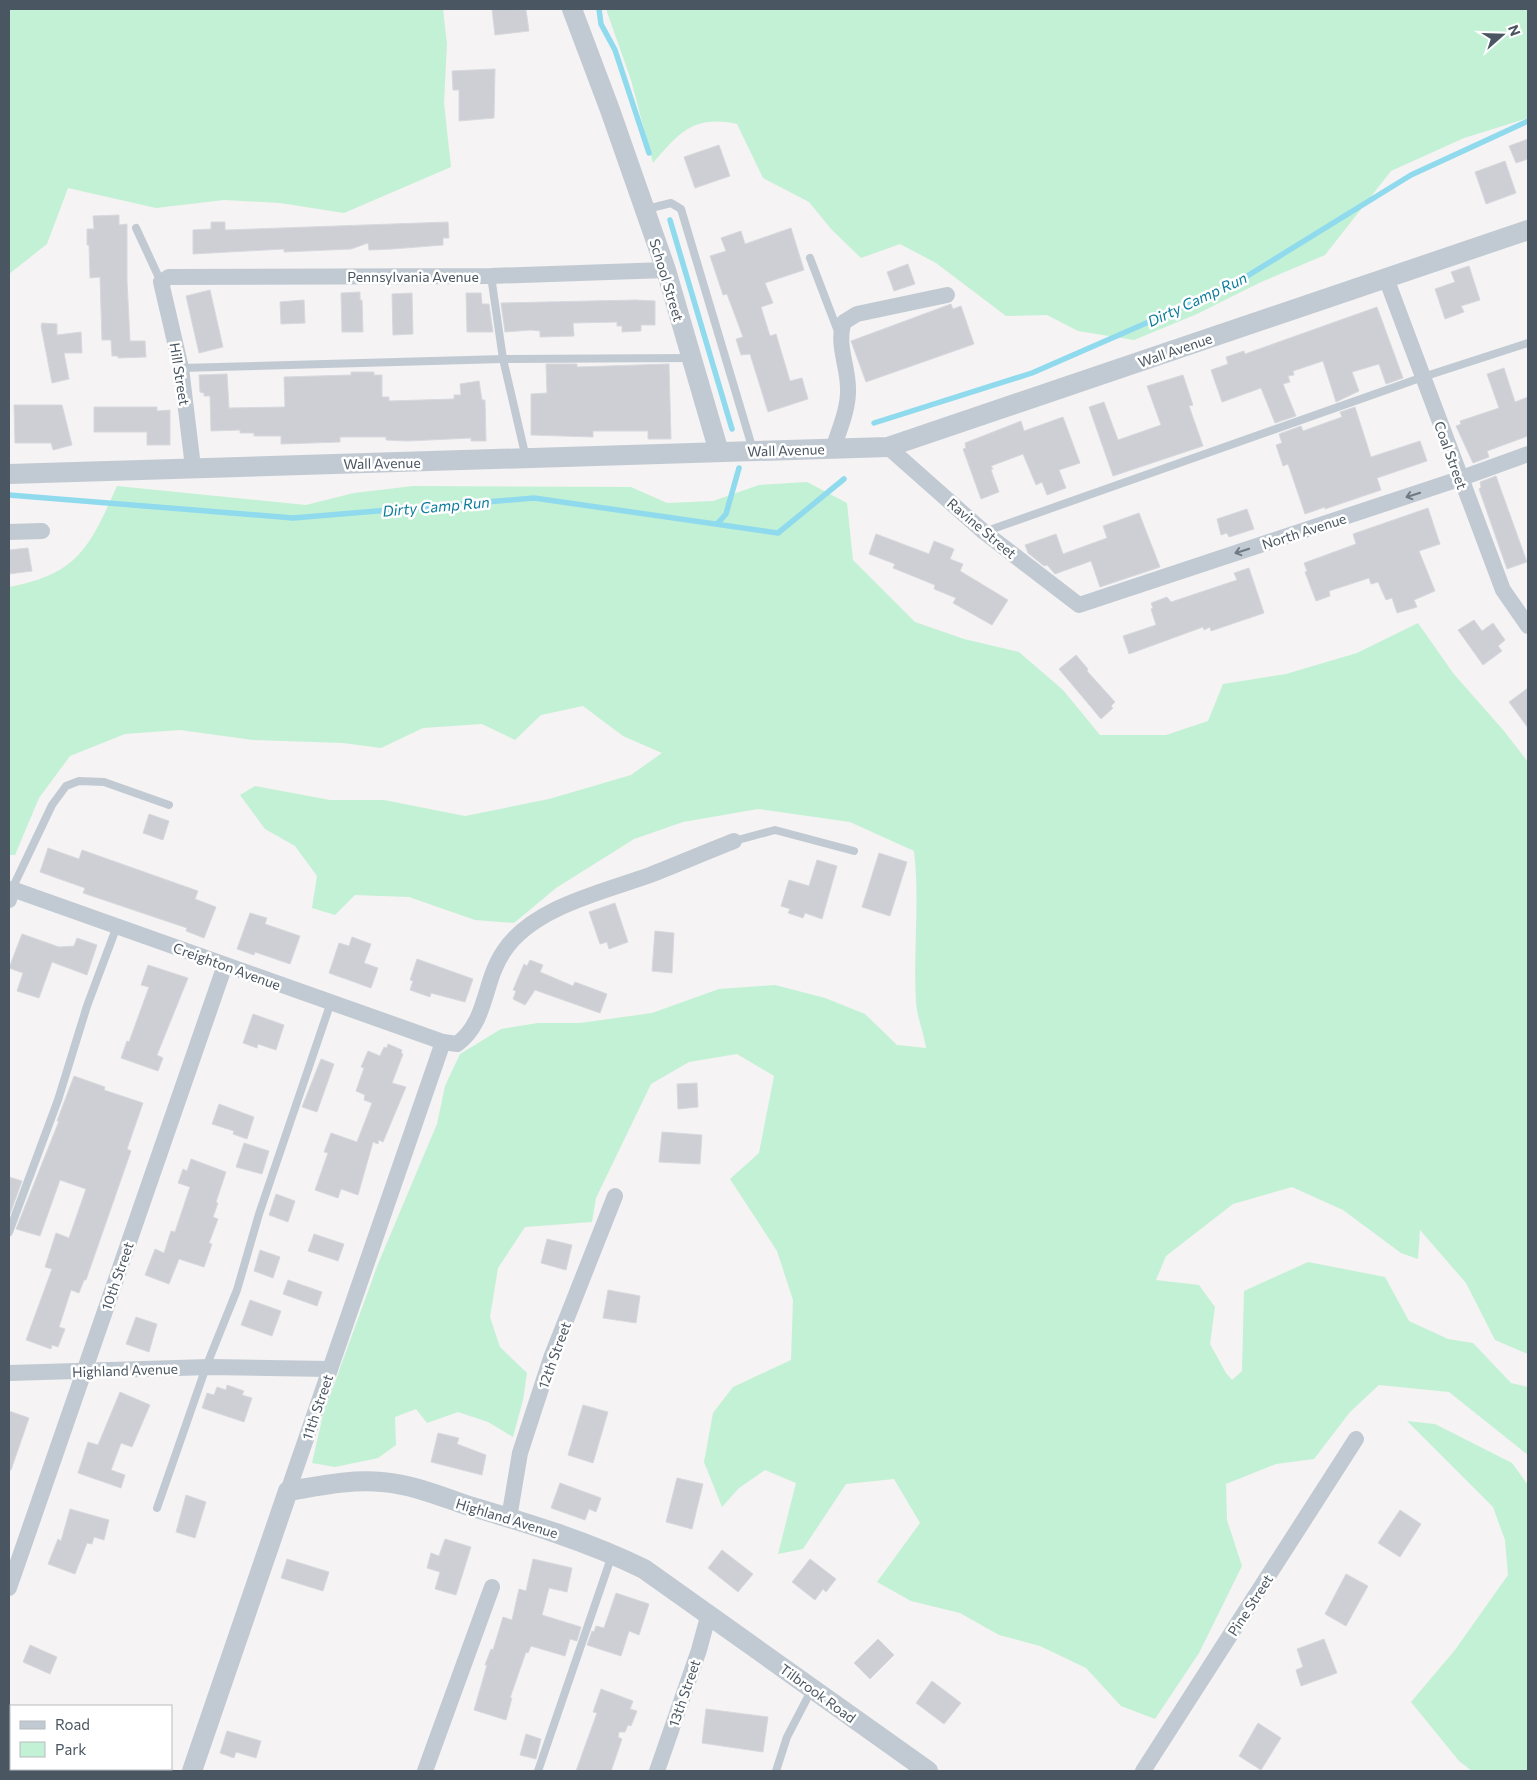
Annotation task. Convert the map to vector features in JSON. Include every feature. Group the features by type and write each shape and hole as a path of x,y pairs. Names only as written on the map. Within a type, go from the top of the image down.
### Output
{"street":[{"name":"School Street","path":"572,9 610,110 666,270 690,358 719,452"},
{"name":"Wall Avenue","path":"9,474 192,467 526,460 888,447 1528,230"},
{"name":"Pennsylvania Avenue","path":"161,282 169,277 491,276 666,270"},
{"name":"Coal Street","path":"1386,278 1503,590 1528,626"},
{"name":"Hill Street","path":"161,282 181,368 192,467"},
{"path":"833,449 846,408 849,389 841,340 844,322 857,314 947,295"},
{"name":"Ravine Street","path":"888,447 984,532 1079,605"},
{"name":"North Avenue","path":"1079,605 1460,479 1528,454"},
{"path":"9,532 42,531"},
{"path":"443,1042 457,1044 469,1035 479,1016 492,976 504,950 529,926 572,901 650,875 734,840"},
{"name":"Creighton Avenue","path":"11,895 117,926 443,1042"},
{"name":"10th Street","path":"9,1588 225,965"},
{"name":"11th Street","path":"192,1771 443,1042"},
{"name":"12th Street","path":"509,1518 520,1453 551,1358 615,1196"},
{"name":"Highland Avenue","path":"9,1373 206,1368 330,1369"},
{"name":"Pine Street","path":"1143,1771 1356,1439"},
{"name":"Highland Avenue","path":"288,1491 350,1482 383,1482 418,1490 613,1553 644,1569 709,1613"},
{"path":"425,1771 492,1587"},
{"name":"Tilbrook Road","path":"709,1613 812,1690 928,1771"},
{"name":"13th Street","path":"657,1771 699,1650 709,1613"}],"lane":[{"path":"645,209 671,203 681,209 754,451"},
{"path":"136,228 161,282"},
{"path":"810,258 841,340"},
{"path":"491,276 503,359 526,460"},
{"path":"984,532 1423,377 1528,343"},
{"path":"181,368 503,359 690,358"},
{"path":"11,895 52,805 66,786 80,781 104,782 169,805"},
{"path":"734,840 775,830 854,851"},
{"path":"9,1232 58,1100 87,1006 117,926"},
{"path":"157,1508 206,1368 237,1290 259,1214 331,1002"},
{"path":"538,1771 613,1553"},
{"path":"776,1771 788,1737 812,1690"}],"green space":[{"path":"9,9 443,9 447,44 444,103 451,167 344,213 280,203 224,200 156,208 68,188 47,244 9,274"},
{"path":"606,9 1528,9 1528,118 1464,138 1391,171 1325,255 1259,283 1197,314 1134,340 1078,331 1047,315 1006,316 936,263 900,244 861,258 832,230 809,202 763,178 737,124 709,122 689,128 671,143 653,163 631,80"},
{"path":"807,482 847,503 853,560 915,622 964,639 1019,652 1063,690 1100,735 1166,735 1208,721 1223,684 1286,674 1357,653 1418,623 1453,673 1504,731 1528,762 1528,1354 1495,1340 1466,1283 1420,1230 1418,1259 1401,1253 1343,1210 1292,1187 1233,1204 1166,1256 1156,1280 1199,1285 1215,1307 1210,1344 1232,1380 1242,1371 1244,1291 1308,1262 1385,1277 1409,1321 1448,1339 1473,1343 1511,1383 1528,1387 1528,1455 1449,1392 1379,1385 1350,1412 1314,1459 1276,1464 1226,1484 1227,1520 1242,1566 1199,1653 1155,1719 1121,1706 1086,1668 1040,1646 999,1635 960,1613 911,1601 877,1582 920,1523 894,1479 846,1484 803,1549 778,1554 796,1483 765,1470 739,1488 722,1507 704,1462 713,1413 733,1387 791,1360 793,1300 777,1251 730,1179 759,1153 774,1076 737,1054 689,1062 651,1084 596,1198 592,1222 525,1227 498,1268 490,1317 500,1347 527,1373 523,1400 513,1437 488,1422 458,1412 427,1423 416,1409 395,1417 396,1445 378,1458 335,1467 312,1463 323,1415 378,1264 437,1124 445,1086 460,1054 501,1029 538,1023 580,1023 652,1013 719,989 775,985 825,998 865,1014 897,1045 926,1048 916,1002 916,870 914,851 850,822 758,809 683,822 634,839 556,888 514,923 475,920 409,897 355,895 335,915 312,908 317,876 295,846 265,829 240,795 255,786 330,800 384,800 465,816 549,799 631,775 662,753 623,736 583,706 541,715 515,740 482,724 423,728 381,748 343,743 253,740 180,730 125,734 70,756 39,798 15,855 9,855 9,587 52,574 67,565 79,554 99,525 117,486 306,505 354,493 413,486 631,487 667,503 713,501 759,485"},
{"path":"1407,1421 1435,1424 1512,1463 1528,1485 1528,1771 1472,1771 1459,1761 1411,1702 1455,1650 1508,1575 1505,1540 1493,1507"}],"building":[{"path":"492,9 526,10 529,31 495,35"},
{"path":"495,69 494,118 459,121 459,90 453,90 452,71"},
{"path":"1528,139 1528,159 1516,163 1509,146"},
{"path":"719,145 730,176 695,188 684,157"},
{"path":"1505,161 1516,193 1486,204 1475,172"},
{"path":"119,215 119,225 127,224 130,341 145,341 146,357 118,358 118,356 112,356 111,340 102,340 100,277 90,278 87,229 94,229 93,216"},
{"path":"211,222 225,222 225,230 448,222 449,238 443,238 443,245 392,249 369,250 368,243 351,249 284,252 284,249 193,254 193,230 211,229"},
{"path":"791,228 804,270 765,283 773,303 761,307 770,336 776,334 790,381 802,378 808,399 768,412 750,354 741,355 736,339 743,337 727,294 723,295 710,256 726,251 721,238 741,231 745,244"},
{"path":"908,264 915,284 894,291 887,272"},
{"path":"1469,266 1480,300 1461,306 1464,312 1445,319 1435,289 1455,282 1451,272"},
{"path":"210,290 223,347 199,353 186,296"},
{"path":"360,292 363,332 342,332 341,293"},
{"path":"412,293 413,334 393,335 392,294"},
{"path":"466,293 481,293 482,304 489,304 493,332 467,332"},
{"path":"304,300 305,323 281,324 280,302"},
{"path":"655,301 655,325 641,325 641,331 622,332 622,326 617,326 617,322 573,323 574,336 540,337 540,331 505,332 501,303"},
{"path":"951,304 953,309 961,306 974,344 866,382 851,341"},
{"path":"1377,307 1403,378 1386,384 1379,364 1352,372 1359,391 1336,402 1323,361 1293,371 1294,375 1288,376 1290,382 1283,384 1296,416 1275,423 1261,388 1222,402 1211,370 1228,364 1226,357 1244,351 1245,354"},
{"path":"42,323 57,324 57,335 81,332 82,353 64,353 69,379 52,383"},
{"path":"546,364 577,364 577,367 669,364 671,439 648,439 648,431 593,431 593,437 531,435 531,394 547,393"},
{"path":"1504,368 1515,402 1528,397 1528,436 1487,451 1489,457 1473,463 1456,426 1461,424 1460,421 1499,408 1487,374"},
{"path":"351,372 374,372 374,375 382,375 382,397 389,397 389,401 454,399 454,395 461,395 460,384 479,381 482,400 485,400 486,441 471,441 471,438 407,441 386,440 386,437 340,437 340,442 281,444 281,436 254,436 254,433 240,433 240,430 211,431 210,396 204,396 204,393 200,392 199,375 227,374 229,408 285,407 284,377 351,375"},
{"path":"1183,375 1193,405 1189,406 1203,446 1113,476 1089,407 1104,402 1118,440 1161,425 1147,386"},
{"path":"14,405 62,405 72,445 53,450 51,443 15,443"},
{"path":"94,407 157,407 157,411 170,410 170,445 147,445 147,432 94,432"},
{"path":"1355,407 1371,457 1420,441 1427,461 1377,478 1381,490 1305,514 1288,464 1283,466 1276,445 1282,443 1279,434 1301,426 1303,431 1342,417 1340,412"},
{"path":"1063,417 1080,463 1059,470 1066,488 1047,495 1042,482 1036,485 1023,454 991,466 999,492 981,499 963,449 966,448 965,443 1021,421 1024,431"},
{"path":"1496,476 1527,562 1507,569 1479,489 1481,487 1480,482"},
{"path":"1428,508 1440,544 1419,551 1435,591 1414,600 1417,607 1397,613 1392,598 1386,600 1378,582 1371,584 1369,578 1329,591 1330,596 1316,601 1305,572 1307,571 1304,563 1356,544 1353,534"},
{"path":"1247,509 1254,529 1229,537 1227,533 1221,535 1217,519"},
{"path":"1139,513 1160,567 1100,587 1091,561 1055,574 1047,565 1044,566 1028,553 1025,545 1056,534 1063,554 1107,538 1103,526"},
{"path":"876,534 929,554 934,541 954,549 950,559 963,564 960,571 1008,600 992,625 953,603 956,598 934,589 935,585 893,568 895,564 869,554"},
{"path":"28,548 32,571 9,574 9,550"},
{"path":"1249,568 1264,613 1211,631 1210,627 1204,630 1203,627 1129,654 1123,636 1156,625 1151,603 1167,597 1171,602 1237,580 1234,573"},
{"path":"1474,620 1482,631 1493,623 1505,640 1498,646 1502,651 1483,665 1458,630"},
{"path":"1076,655 1088,669 1087,671 1115,702 1111,706 1113,708 1101,719 1059,669"},
{"path":"1528,688 1528,728 1509,702"},
{"path":"149,814 169,821 163,840 143,833"},
{"path":"48,848 79,859 82,850 198,891 195,899 216,907 204,938 186,931 187,928 83,893 85,888 40,872"},
{"path":"879,853 907,862 890,916 862,907"},
{"path":"817,860 837,866 822,919 805,913 803,918 788,913 790,909 781,906 789,880 809,886"},
{"path":"615,903 628,942 609,949 607,942 600,944 589,912"},
{"path":"250,913 267,918 265,924 300,936 290,964 255,952 254,955 237,949"},
{"path":"655,931 674,933 672,973 652,971"},
{"path":"22,934 59,947 74,946 77,938 97,945 87,975 52,962 39,998 17,991 23,973 9,968"},
{"path":"352,937 371,944 364,963 378,968 371,988 329,973 339,943 349,946"},
{"path":"417,959 473,979 465,1002 431,993 430,997 410,990 413,981 410,980"},
{"path":"530,960 543,965 540,972 573,986 575,982 607,994 600,1013 535,990 525,1005 513,999 516,991 513,990 524,964 527,966"},
{"path":"148,965 188,978 157,1055 163,1058 158,1071 121,1058 127,1041 129,1042 149,987 141,985"},
{"path":"253,1014 284,1025 276,1050 258,1044 257,1048 243,1043"},
{"path":"388,1044 402,1050 401,1053 403,1054 392,1083 406,1087 383,1142 379,1140 378,1144 373,1142 358,1195 341,1189 338,1198 315,1190 328,1153 324,1152 331,1133 357,1142 372,1103 364,1100 365,1095 356,1091 364,1068 361,1067 368,1051 380,1056 384,1047 387,1048"},
{"path":"321,1059 334,1064 317,1112 302,1107"},
{"path":"74,1076 105,1087 104,1090 143,1103 127,1149 131,1151 86,1280 84,1280 79,1293 71,1290 59,1327 65,1329 58,1347 52,1345 51,1349 26,1340 52,1269 45,1267 56,1233 69,1238 86,1189 60,1180 40,1236 16,1229 59,1121 57,1121"},
{"path":"697,1083 698,1107 678,1109 677,1084"},
{"path":"219,1104 254,1117 247,1139 233,1134 234,1131 212,1124"},
{"path":"662,1132 702,1135 700,1164 659,1162"},
{"path":"244,1143 269,1151 262,1174 236,1167"},
{"path":"191,1159 226,1172 213,1217 218,1219 209,1243 212,1244 204,1267 179,1259 169,1284 145,1275 155,1249 164,1253 171,1231 175,1232 190,1187 178,1183 183,1169 187,1171"},
{"path":"9,1177 22,1181 9,1217"},
{"path":"276,1194 295,1201 288,1222 269,1215"},
{"path":"314,1234 344,1244 338,1261 308,1251"},
{"path":"547,1239 572,1245 566,1270 541,1263"},
{"path":"260,1250 280,1257 273,1278 254,1271"},
{"path":"288,1280 322,1292 317,1306 283,1294"},
{"path":"608,1290 640,1296 636,1323 603,1318"},
{"path":"250,1300 281,1311 272,1336 241,1325"},
{"path":"136,1317 157,1324 149,1352 126,1344"},
{"path":"227,1385 244,1391 242,1395 252,1398 244,1422 202,1408 207,1393 214,1395 217,1387 226,1390"},
{"path":"120,1392 150,1405 132,1447 121,1443 111,1470 125,1475 121,1488 78,1473 88,1442 98,1445"},
{"path":"583,1405 608,1412 593,1463 568,1455"},
{"path":"9,1411 29,1418 11,1470 9,1470"},
{"path":"438,1433 459,1438 457,1444 486,1455 482,1475 431,1462"},
{"path":"677,1478 703,1484 692,1529 666,1522"},
{"path":"560,1483 601,1498 596,1512 589,1509 585,1520 551,1508"},
{"path":"186,1495 206,1502 195,1538 176,1532"},
{"path":"70,1509 109,1520 104,1540 94,1537 92,1544 87,1543 75,1574 48,1564 58,1539 61,1541"},
{"path":"1400,1510 1421,1524 1400,1557 1378,1543"},
{"path":"445,1539 471,1547 456,1595 435,1589 440,1572 427,1568 431,1553 439,1556"},
{"path":"722,1550 753,1574 738,1592 708,1568"},
{"path":"287,1559 329,1572 323,1591 281,1578"},
{"path":"533,1559 572,1568 567,1592 549,1588 542,1615 581,1627 577,1641 570,1639 565,1656 531,1646 528,1653 526,1652 510,1698 512,1698 506,1720 474,1710 487,1665 485,1665 491,1649 493,1650 503,1617 512,1620 519,1589 526,1591"},
{"path":"810,1559 836,1579 826,1592 823,1589 815,1600 792,1582"},
{"path":"1346,1574 1368,1586 1346,1626 1325,1614"},
{"path":"616,1593 649,1604 639,1635 629,1631 621,1656 587,1645 596,1626 604,1628"},
{"path":"878,1639 894,1655 870,1679 854,1663"},
{"path":"1324,1639 1337,1673 1301,1686 1296,1670 1303,1667 1297,1649"},
{"path":"30,1645 57,1657 50,1674 23,1662"},
{"path":"932,1681 961,1703 944,1724 916,1703"},
{"path":"601,1689 633,1701 630,1709 637,1711 631,1726 628,1725 625,1732 619,1732 618,1737 622,1739 611,1771 576,1771 597,1713 593,1712"},
{"path":"706,1709 768,1717 763,1752 702,1743"},
{"path":"1258,1723 1281,1738 1261,1770 1239,1756"},
{"path":"227,1731 261,1741 256,1758 236,1752 234,1758 220,1753"},
{"path":"526,1734 541,1739 536,1759 520,1755"}],"waterway":[{"path":"599,9 601,24 615,50 649,153"},
{"name":"Dirty Camp Run","path":"874,423 1032,373 1231,286 1411,175 1528,121"},
{"path":"670,220 732,429"},
{"path":"717,524 726,514 739,468"},
{"name":"Dirty Camp Run","path":"9,495 293,518 534,498 778,533 844,479"}]}
